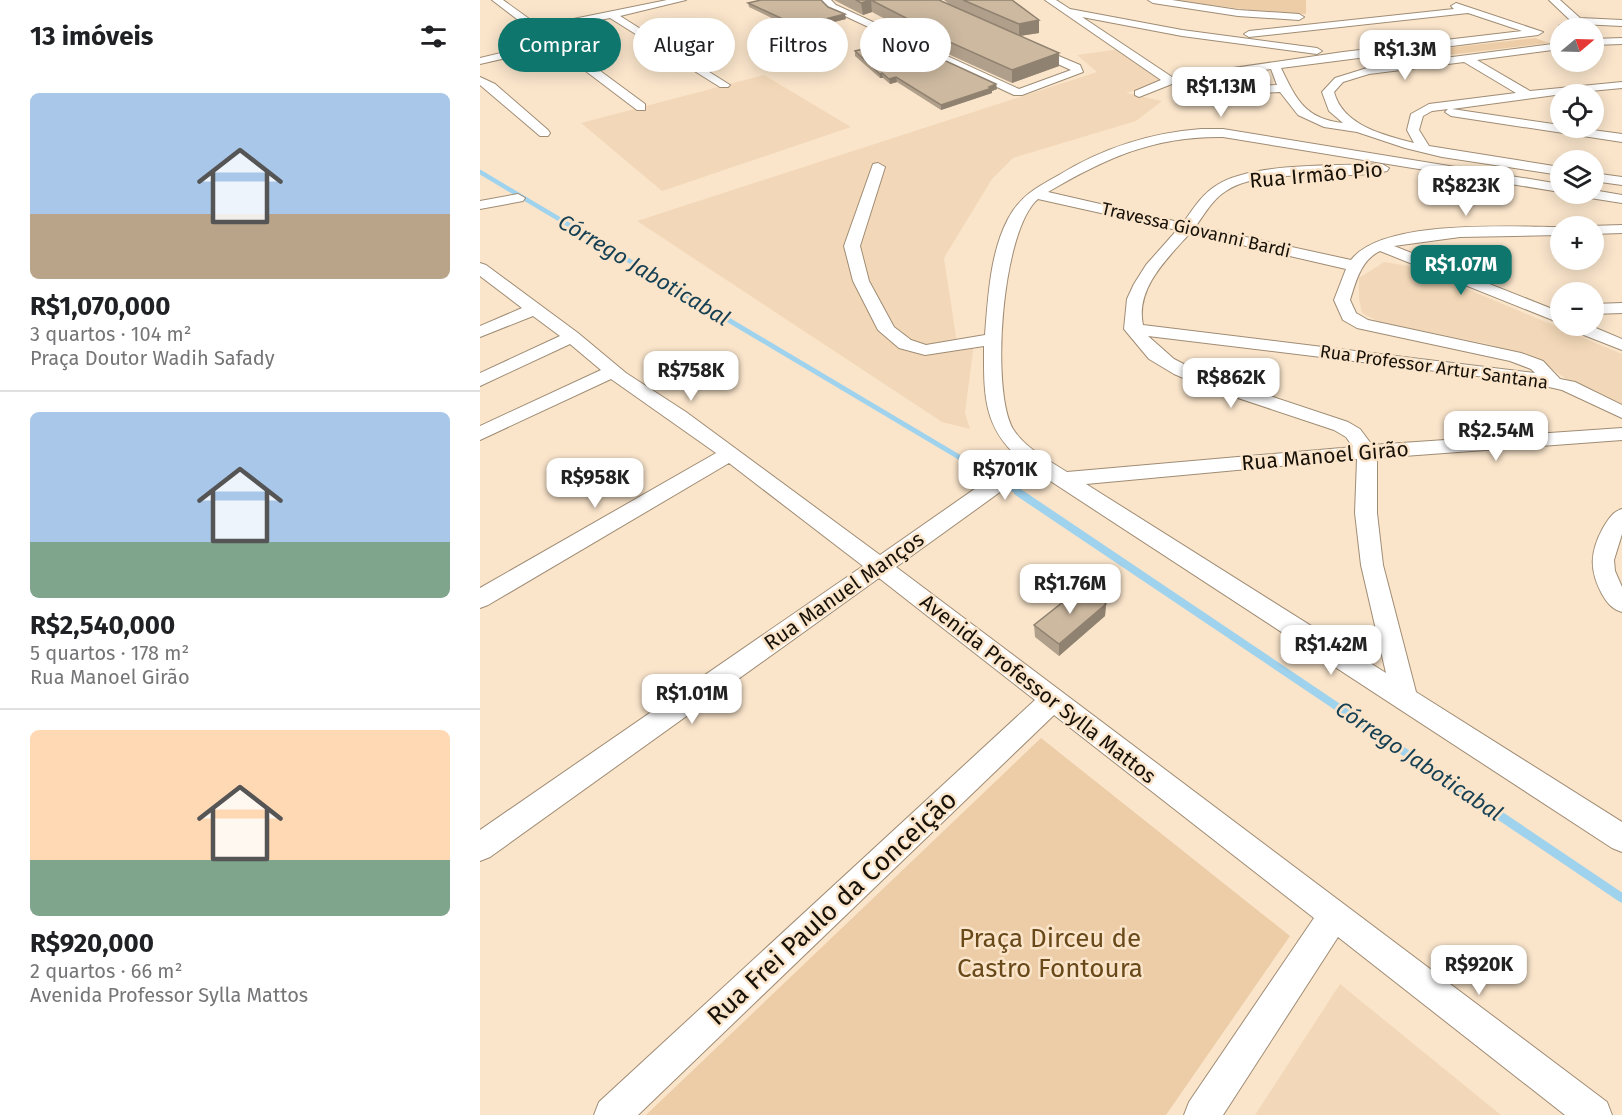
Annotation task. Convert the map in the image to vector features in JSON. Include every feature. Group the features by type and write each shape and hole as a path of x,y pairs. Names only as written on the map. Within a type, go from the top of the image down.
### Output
{"street":[{"path":"497,0 520,18"},
{"path":"597,18 681,0"},
{"path":"826,0 833,7 1017,93 1073,74 1078,69 1023,45"},
{"path":"1050,0 1170,81"},
{"path":"1154,0 1238,12 1369,20"},
{"path":"1554,0 1574,18"},
{"path":"1433,2 1472,11 1538,32"},
{"path":"1217,37 1472,11 1483,2"},
{"path":"1065,11 1217,37 1343,55"},
{"path":"612,15 724,85"},
{"path":"1311,18 1326,21 1323,25"},
{"path":"1604,22 1622,23"},
{"path":"1139,93 1170,81 1274,65 1550,32"},
{"path":"1604,42 1622,41"},
{"path":"1550,47 1366,71 1339,80 1328,92 1330,101 1338,114 1384,139 1424,149 1550,169"},
{"path":"480,61 498,57"},
{"path":"1466,58 1527,94"},
{"path":"1224,90 1283,84 1319,59"},
{"path":"1274,65 1297,107 1323,123 1340,128 1360,128"},
{"path":"593,72 641,107"},
{"path":"480,80 544,133"},
{"path":"1422,165 1424,149 1413,130 1417,114 1429,108 1527,94 1622,85"},
{"path":"1429,108 1622,138"},
{"path":"1550,186 1223,133 1186,133 1141,142 1110,153 1073,171 1036,194 1024,204 1014,221 1007,241 997,291 994,400 1000,422 1012,443 1032,459 1622,838"},
{"name":"Rua Irmão Pio","path":"1133,329 1133,310 1140,285 1153,265 1187,228 1214,192 1229,184 1280,174 1422,165"},
{"path":"878,167 852,246 861,281 887,330 905,344 925,350 994,339"},
{"path":"1604,179 1622,181"},
{"name":"Travessa Giovanni Bardi","path":"1036,194 1354,266"},
{"path":"1604,196 1622,199"},
{"path":"480,205 518,198"},
{"path":"1604,230 1622,229"},
{"path":"1550,231 1423,236 1379,245 1367,252 1354,266 1342,300 1349,316 1355,319 1382,329 1528,361 1543,370 1553,382"},
{"path":"1379,245 1550,314"},
{"name":"Avenida Professor Sylla Mattos","path":"480,268 613,371 730,454 879,566 1333,917 1594,1115"},
{"path":"1604,309 1622,308"},
{"path":"480,332 534,309"},
{"path":"1133,329 1145,346 1166,362 1202,379 1341,426 1353,433 1368,452 1366,513 1372,565 1405,698"},
{"name":"Rua Professor Artur Santana","path":"1133,329 1527,377 1581,391 1622,412"},
{"path":"1600,336 1622,345"},
{"path":"480,380 572,337"},
{"path":"480,434 613,371"},
{"name":"Rua Manoel Girão","path":"1064,478 1368,452 1622,434"},
{"path":"480,599 730,454"},
{"name":"Rua Manuel Manços","path":"480,847 1032,459"},
{"path":"1622,517 1608,535 1601,558 1607,583 1622,603"},
{"name":"Rua Frei Paulo da Conceição","path":"612,1115 1052,701"},
{"path":"1202,1115 1333,917"}],"shaded area":[{"path":"1120,49 1168,80 1126,93 1162,101 1136,121 1013,158 992,179 944,258 957,343 974,343 965,413 970,429 942,422 637,221 1097,72 1077,55"},
{"path":"764,75 851,127 662,191 581,123"},
{"path":"1384,262 1414,267 1550,324 1550,336 1579,336 1622,354 1622,408 1570,382 1550,367 1492,345 1379,322 1362,313 1359,278"},
{"path":"1340,984 1501,1115 1255,1115"}],"green space":[{"path":"1171,0 1306,0 1306,14 1275,13"},
{"path":"1535,38 1549,43 1373,64 1361,58"},
{"name":"Praça Dirceu de Castro Fontoura","path":"1041,738 1290,936 1166,1115 646,1115"}],"building":[{"path":"761,0 821,0 828,7 845,14 829,18 781,18 748,3"},
{"path":"871,0 939,0 1059,53 1012,70 951,43 951,18 906,18"},
{"path":"963,0 1012,0 1039,20 1019,24"},
{"path":"951,63 996,84 989,87 992,88 941,105 896,77 889,79 882,73 878,72 951,72"},
{"path":"1082,587 1106,604 1059,644 1034,625"}],"waterway":[{"name":"Córrego Jaboticabal","path":"480,172 670,285"},
{"name":"Córrego Jaboticabal","path":"668,284 1021,494"},
{"name":"Córrego Jaboticabal","path":"1021,494 1424,765"},
{"name":"Córrego Jaboticabal","path":"1422,763 1622,898"}]}
